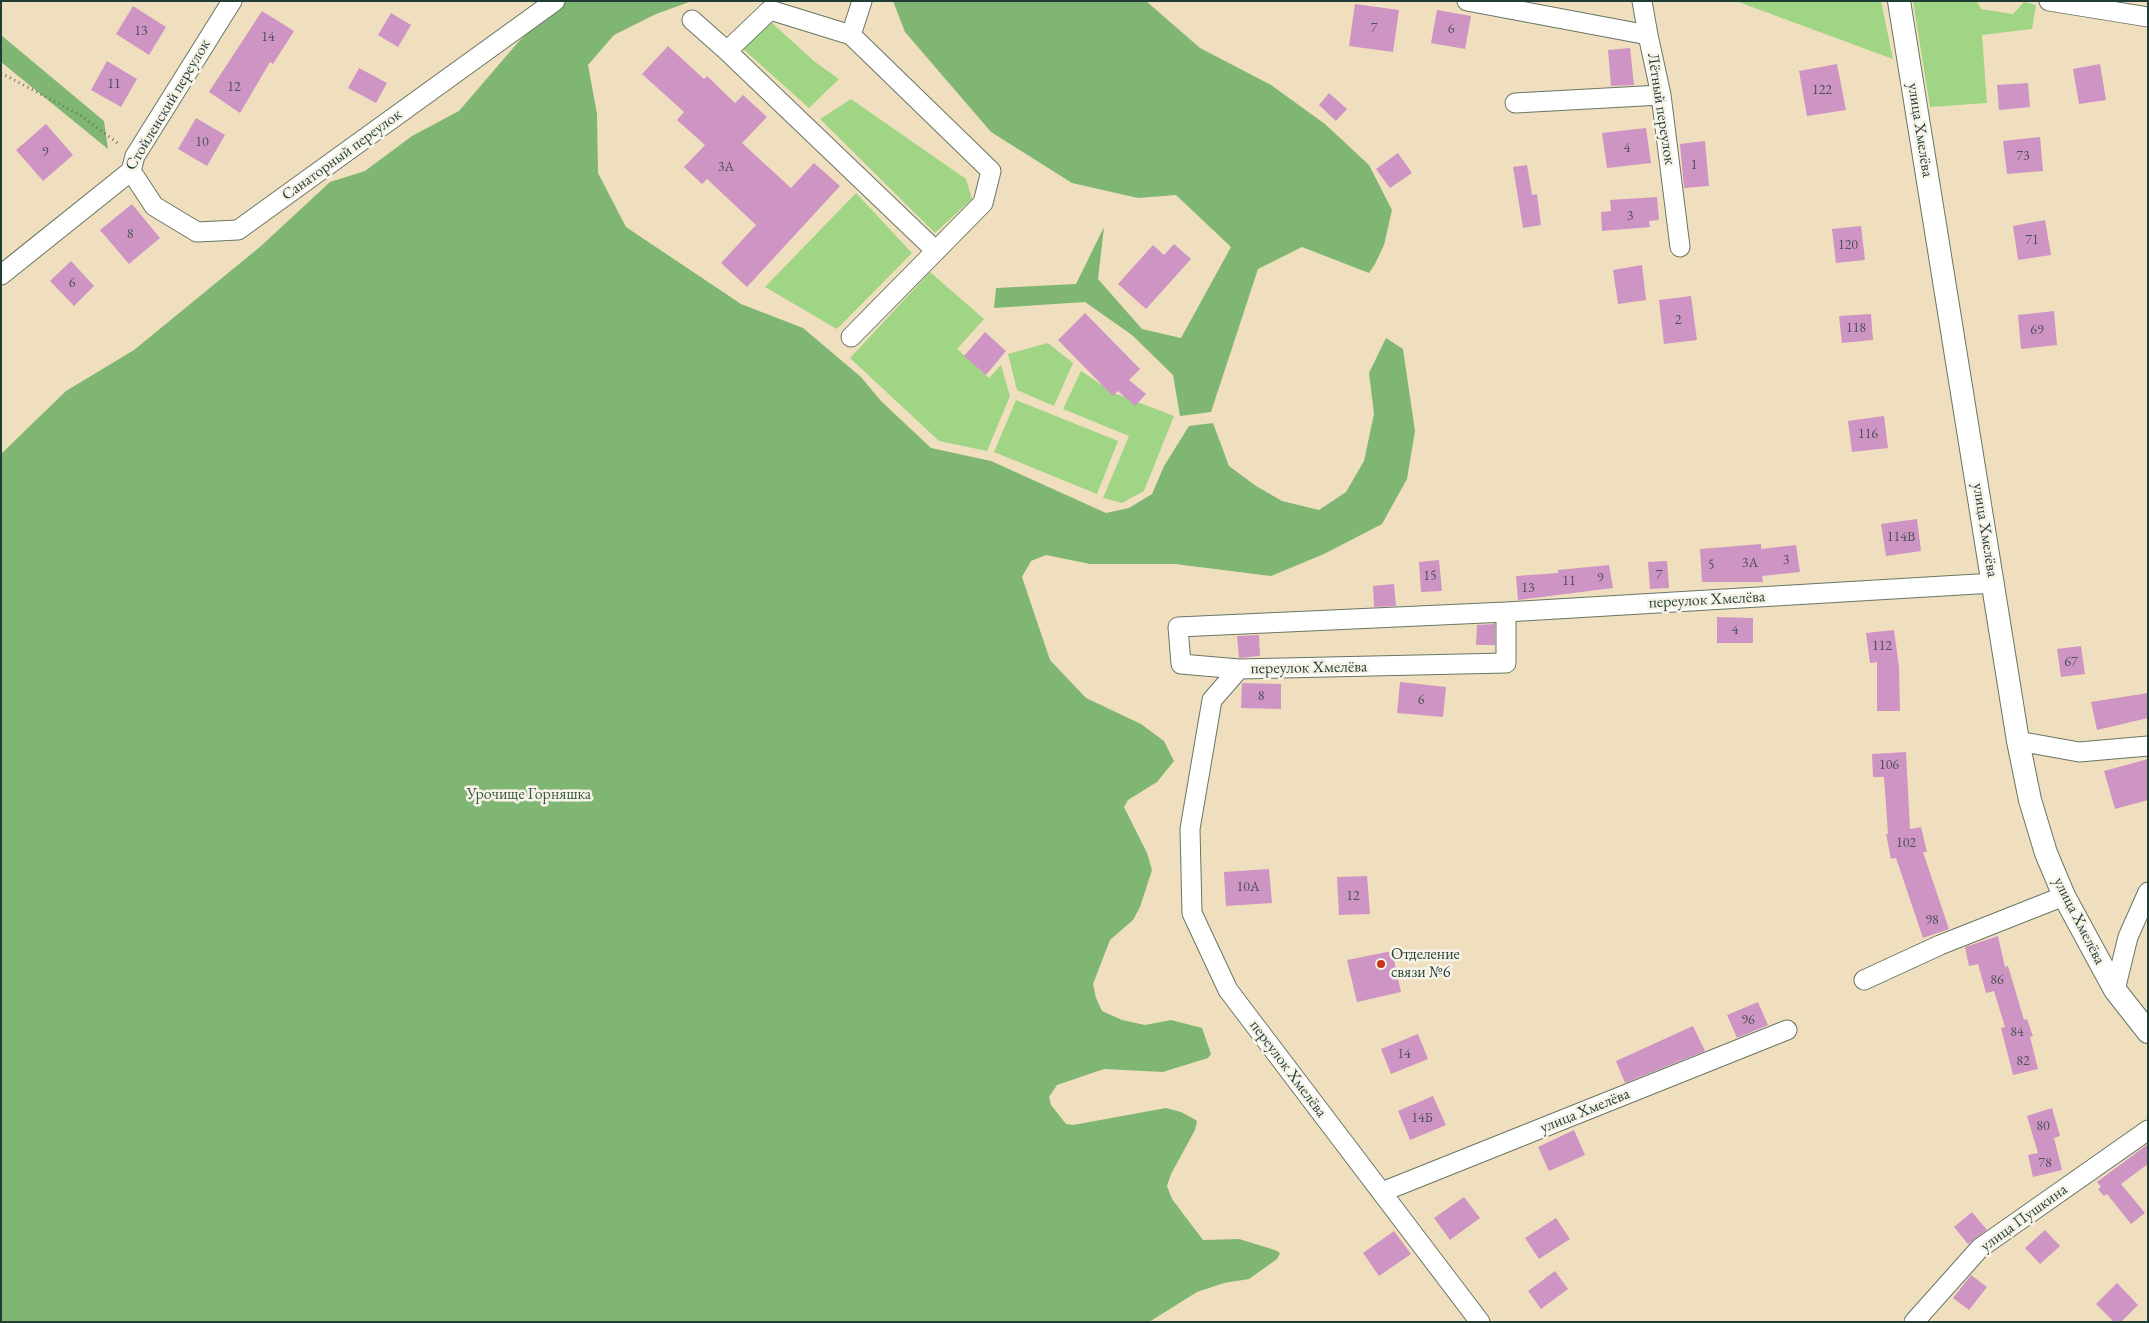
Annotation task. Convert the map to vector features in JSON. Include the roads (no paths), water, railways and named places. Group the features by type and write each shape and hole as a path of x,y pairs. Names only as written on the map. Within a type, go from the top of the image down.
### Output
{"main road":[{"name":"улица Хмелёва","path":"1899,1 2018,741 2030,800 2043,844 2064,896 2115,990 2148,1032"}],"street":[{"name":"Стойленский переулок","path":"1,275 133,163 232,1"},
{"name":"Санаторный переулок","path":"133,163 154,206 197,232 238,230 555,1"},
{"path":"851,36 862,1"},
{"name":"Лётный переулок","path":"1467,1 1648,35 1661,95 1680,247"},
{"path":"1642,1 1648,35"},
{"path":"2049,1 2148,17"},
{"path":"727,50 770,10 851,36 991,171 983,203 851,337"},
{"path":"692,20 727,50 936,251"},
{"path":"1515,103 1661,95"},
{"name":"переулок Хмелёва","path":"1480,1322 1228,990 1192,913 1190,829 1212,700 1239,669 1506,663 1506,612 1994,583"},
{"path":"1239,669 1181,664 1178,626 1506,612"},
{"path":"2018,741 2079,752 2148,746"},
{"path":"2115,990 2128,937 2143,917 2148,892"},
{"path":"1864,980 1940,946 2064,896"},
{"name":"улица Хмелёва","path":"1382,1192 1787,1030"},
{"name":"улица Пушкина","path":"1914,1322 1980,1248 2148,1130"}],"place":[{"name":"Отделение связи №6","path":"1381,964"}],"park label":[{"name":"Урочище Горняшка","path":"529,795"}]}
